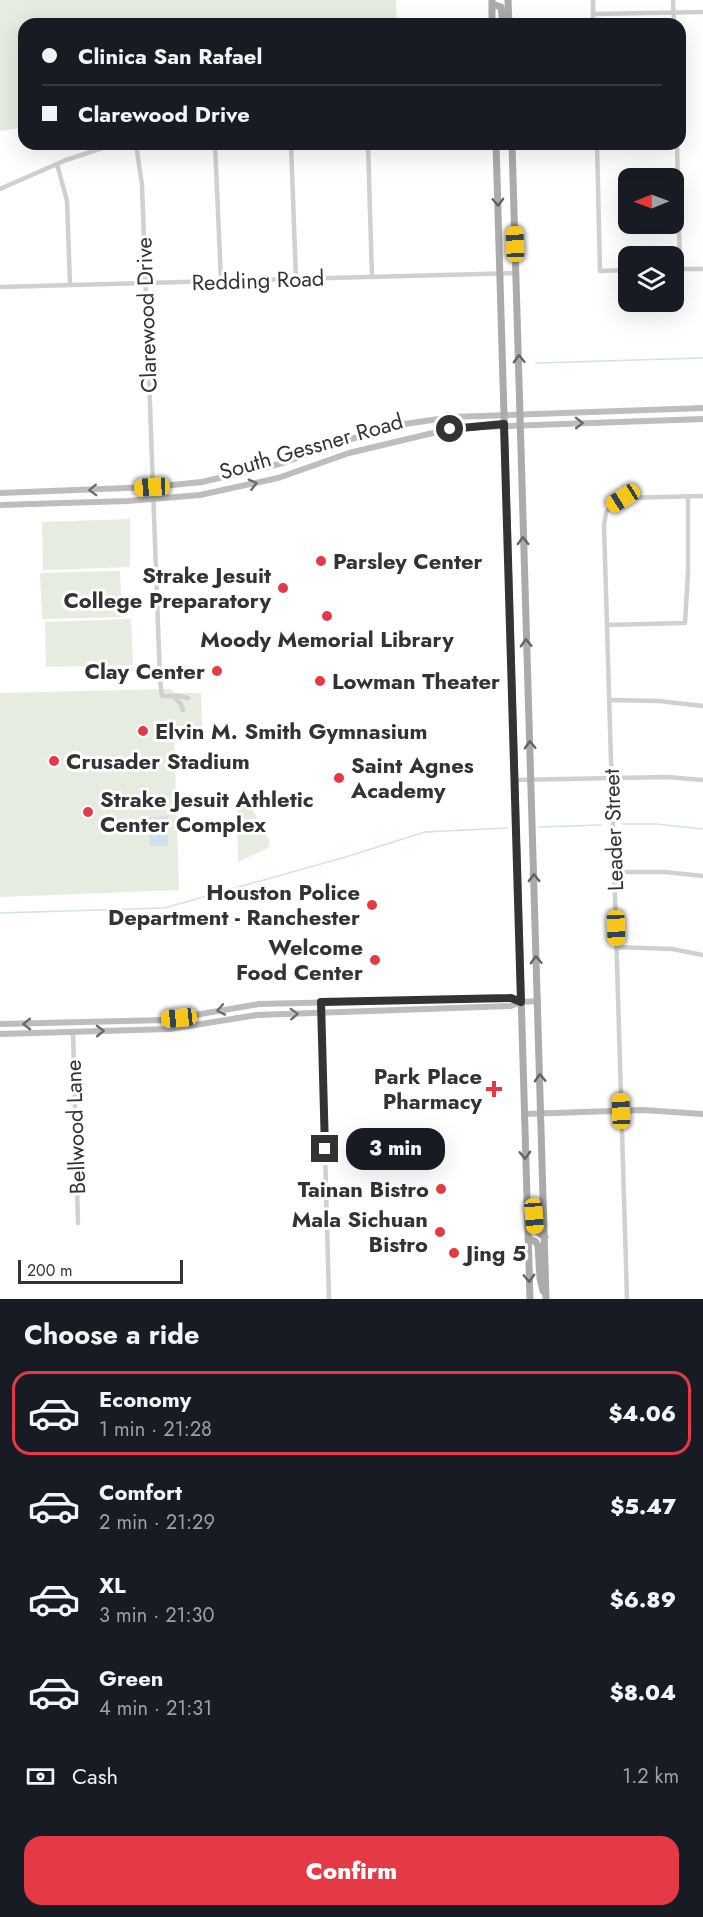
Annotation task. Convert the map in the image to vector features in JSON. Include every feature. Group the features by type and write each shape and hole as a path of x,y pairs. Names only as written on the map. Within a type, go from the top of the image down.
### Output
{"main road":[{"path":"508,0 509,18"},
{"path":"492,18 492,2 501,7 502,18"},
{"path":"496,150 530,1299"},
{"path":"512,150 546,1299"},
{"name":"South Gessner Road","path":"0,493 152,487 202,482 283,463 351,439 405,424 452,417 703,408"},
{"path":"632,410 632,422"},
{"name":"South Gessner Road","path":"0,505 200,495 259,482 408,437 454,428 504,424 703,419"},
{"path":"405,424 408,437"},
{"path":"67,491 67,503"},
{"path":"508,574 524,574"},
{"path":"512,680 528,680"},
{"path":"0,1024 191,1017 242,1006 321,1002 512,998 521,1002"},
{"path":"423,999 423,1010"},
{"path":"465,999 465,1008"},
{"path":"0,1034 147,1030 186,1027 244,1016 513,1006 521,1002 538,1001"},
{"path":"242,1006 244,1016"},
{"path":"147,1020 147,1030"},
{"path":"50,1023 51,1032"},
{"path":"524,1114 621,1111 703,1114"},
{"path":"527,1200 532,1206 536,1230 545,1237"},
{"path":"528,1239 536,1242 538,1246 540,1278 546,1299"}],"street":[{"path":"593,0 593,18"},
{"path":"673,0 674,18"},
{"path":"593,15 703,12"},
{"path":"0,189 57,164 98,150"},
{"name":"Clarewood Drive","path":"137,150 142,185 160,680 162,696 173,696"},
{"path":"215,150 221,281"},
{"path":"291,150 296,279"},
{"path":"368,150 372,277"},
{"path":"597,150 600,271 618,270"},
{"path":"677,150 677,246"},
{"path":"57,164 66,192 68,210 70,285"},
{"path":"684,269 703,269"},
{"name":"Redding Road","path":"0,287 516,273"},
{"path":"607,625 685,623 688,496 703,496"},
{"name":"Leader Street","path":"627,1299 604,525 606,513 611,506 623,498 688,496"},
{"path":"173,696 188,698"},
{"path":"173,696 183,710"},
{"path":"609,700 658,700 703,706"},
{"path":"514,780 611,777 703,780"},
{"path":"614,872 665,872 703,876"},
{"path":"616,947 672,949 703,955"},
{"path":"321,1002 329,1299"},
{"name":"Bellwood Lane","path":"73,1031 78,1223"}],"shaded area":[{"path":"0,0 396,0 397,18 18,18 18,128 0,131"},
{"path":"130,519 130,567 43,570 42,522"},
{"path":"120,571 122,617 42,619 40,573"},
{"path":"131,619 133,665 46,667 45,622"},
{"name":"Strake Jesuit Athletic Center Complex","path":"170,689 176,693 201,693 202,733 174,735 179,890 0,897 0,693"},
{"path":"237,797 246,797 270,842 268,848 238,862"}],"water":[{"path":"168,816 168,846 150,846 149,817"}],"waterway":[{"path":"536,363 703,358"},
{"path":"623,824 656,824 703,829"},
{"path":"539,827 601,825"},
{"path":"0,913 164,908 425,832 507,828"}],"place":[{"name":"Parsley Center","path":"321,561"},
{"name":"Strake Jesuit College Preparatory","path":"283,588"},
{"name":"Moody Memorial Library","path":"327,616"},
{"name":"Clay Center","path":"217,671"},
{"name":"Lowman Theater","path":"320,681"},
{"name":"Elvin M. Smith Gymnasium","path":"143,731"},
{"name":"Crusader Stadium","path":"54,761"},
{"name":"Saint Agnes Academy","path":"339,778"},
{"name":"Strake Jesuit Athletic Center Complex","path":"88,812"},
{"name":"Houston Police Department - Ranchester","path":"372,905"},
{"name":"Welcome Food Center","path":"375,960"},
{"name":"Park Place Pharmacy","path":"494,1089"},
{"name":"Tainan Bistro","path":"441,1189"},
{"name":"Mala Sichuan Bistro","path":"440,1232"},
{"name":"Jing 5","path":"454,1253"}],"route":[{"path":"325,1149 321,1002 512,998 521,1002 504,424 450,429"}]}
